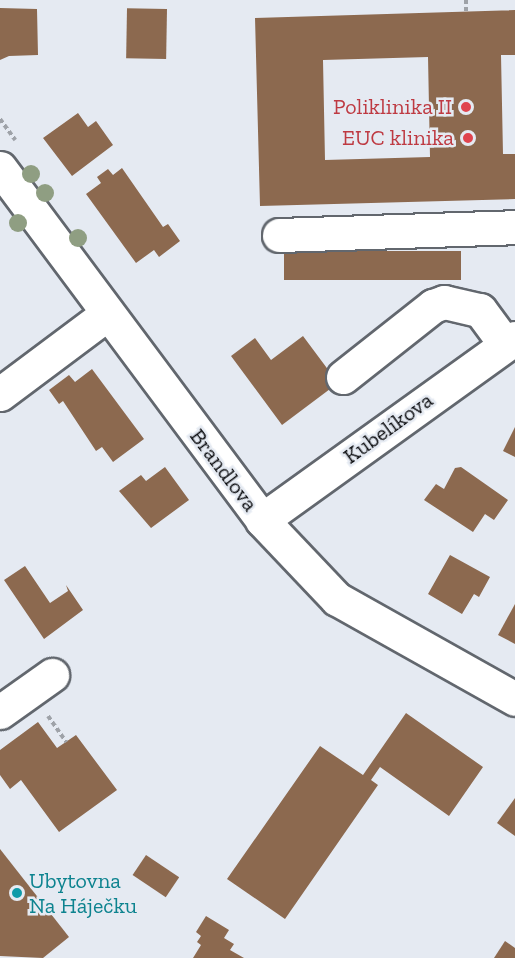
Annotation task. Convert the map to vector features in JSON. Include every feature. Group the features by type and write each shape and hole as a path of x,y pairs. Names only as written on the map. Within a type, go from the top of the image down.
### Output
{"street":[{"name":"Brandlova","path":"11,158 107,314 262,520 337,599 515,699"},
{"path":"279,235 515,227"},
{"path":"344,377 433,306 444,302 480,310 510,341"},
{"path":"0,394 107,314"},
{"name":"Kubelíkova","path":"262,520 510,341"},
{"path":"0,712 52,675"}],"path":[{"path":"466,0 466,11"},
{"path":"0,119 11,158"}],"building":[{"path":"0,8 37,9 38,55 9,56 0,60"},
{"path":"127,8 167,9 166,59 126,58"},
{"name":"Poliklinika II","path":"515,10 515,55 501,55 503,154 515,154 515,199 260,206 255,18","holes":["428,57 430,157 325,160 323,60"]},
{"path":"78,113 88,127 96,121 113,145 72,176 43,138"},
{"path":"122,168 163,227 168,224 180,241 159,257 154,250 136,263 86,194 101,183 97,177 108,169 113,175"},
{"path":"284,251 461,251 461,280 284,280"},
{"path":"303,336 338,383 282,425 231,356 255,338 271,360"},
{"path":"92,369 144,439 113,462 102,447 96,451 63,401 59,404 49,390 69,375 75,382"},
{"path":"515,427 515,457 503,451"},
{"path":"165,467 189,500 151,528 119,491 141,475 146,481"},
{"path":"461,467 508,500 494,520 485,514 473,532 424,500 436,484 444,489 455,468"},
{"path":"450,555 490,577 479,597 474,594 462,614 428,594"},
{"path":"25,566 50,603 68,591 66,585 83,610 44,639 4,580"},
{"path":"515,604 515,644 498,635"},
{"path":"406,713 483,767 449,816 380,767 371,780 378,785 285,919 227,879 320,746 363,775"},
{"path":"38,722 57,748 76,735 117,790 59,832 21,780 10,789 0,775 0,750"},
{"path":"515,798 515,836 497,823"},
{"name":"Ubytovna Na Háječku","path":"0,849 69,937 43,958 0,956"},
{"path":"146,855 179,877 166,897 133,875"},
{"path":"206,916 229,930 224,938 234,944 230,950 244,958 193,958 201,945 197,942 201,936 196,932"},
{"path":"505,941 515,948 515,958 494,958"}],"place":[{"name":"Poliklinika II","path":"466,107"},
{"name":"EUC klinika","path":"468,138"},
{"name":"Ubytovna Na Háječku","path":"17,893"}]}
